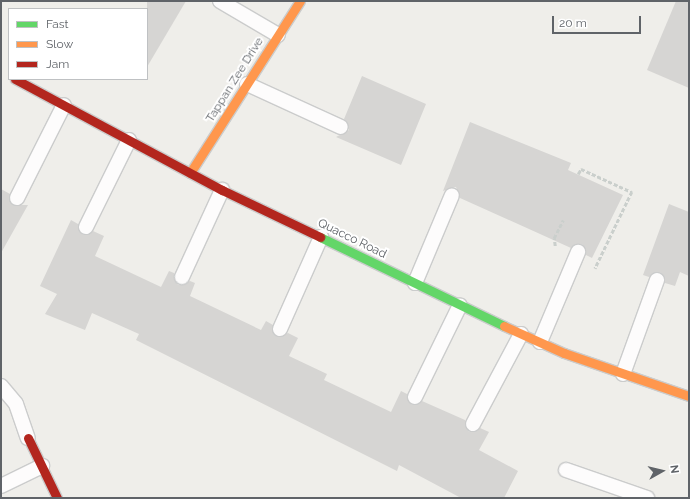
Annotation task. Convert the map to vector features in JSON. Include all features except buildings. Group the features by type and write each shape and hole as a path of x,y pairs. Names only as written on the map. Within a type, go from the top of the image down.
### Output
{"street":[{"name":"Tappan Zee Drive","path":"190,173 300,1"},
{"name":"Quacco Road","path":"17,80 222,190 521,334 623,374 689,396"},
{"path":"28,438 57,498"}],"lane":[{"path":"220,1 278,35"},
{"path":"247,84 341,127"},
{"path":"17,198 64,105"},
{"path":"86,228 129,140"},
{"path":"182,277 222,190"},
{"path":"415,283 452,195"},
{"path":"280,329 321,238"},
{"path":"540,342 577,256"},
{"path":"623,374 657,280"},
{"path":"415,397 460,305"},
{"path":"473,424 521,334"},
{"path":"1,386 16,404 28,438"},
{"path":"1,486 42,466"},
{"path":"566,470 647,498"}],"path":[{"path":"577,256 598,270 632,192 581,169 578,174"}],"traffic: fast":[{"path":"320,237 504,326"}],"traffic: slow":[{"path":"190,173 300,1"},
{"path":"504,326 564,353 689,396"}],"traffic: jam":[{"path":"17,80 222,190 320,237"},
{"path":"28,438 57,498"}]}
